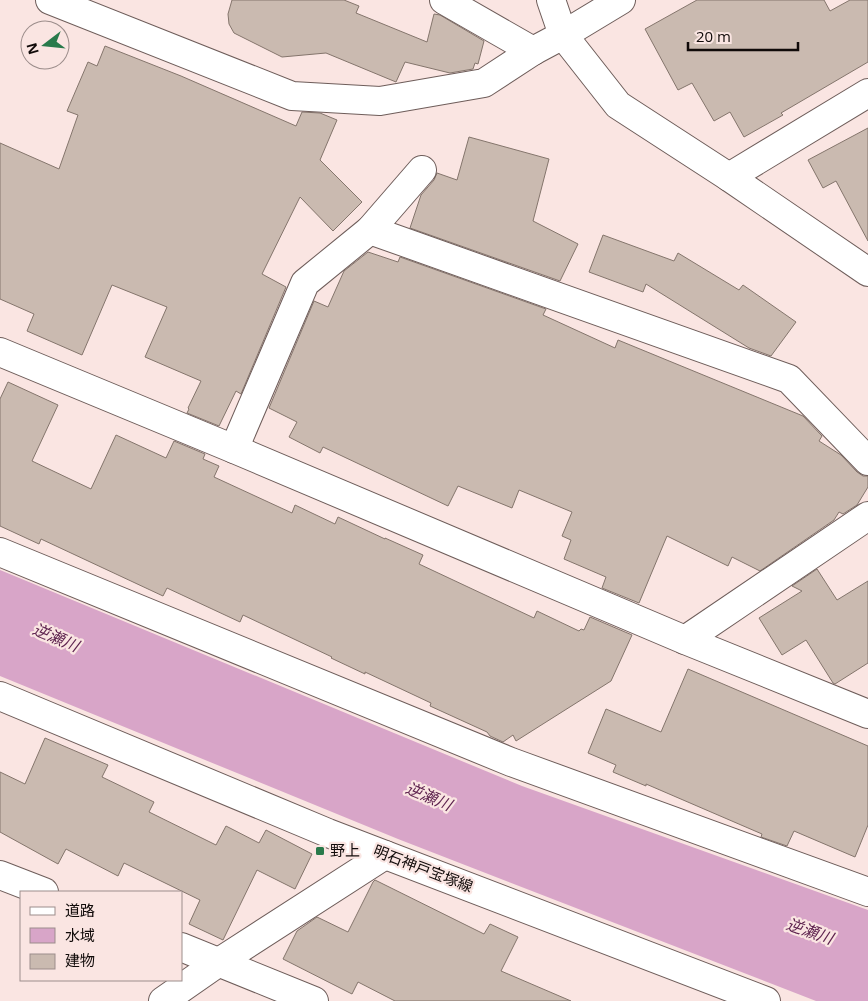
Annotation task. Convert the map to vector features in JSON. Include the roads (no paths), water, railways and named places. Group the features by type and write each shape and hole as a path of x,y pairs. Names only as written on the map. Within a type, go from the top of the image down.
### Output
{"street":[{"path":"50,0 292,96 380,101 484,83 533,51 621,0"},
{"path":"444,0 533,51"},
{"path":"551,0 563,35 618,105 729,177 868,272"},
{"path":"729,177 868,93"},
{"path":"234,449 305,282 370,230 422,170"},
{"path":"370,230 789,379 868,461"},
{"path":"0,352 685,640 868,714"},
{"path":"685,640 868,516"},
{"path":"0,552 511,762 868,892"},
{"name":"明石神戸宝塚線","path":"0,696 328,833 766,1001"},
{"path":"163,1001 219,962 386,855"},
{"path":"0,875 41,891"},
{"path":"182,947 314,1001"}],"water":[{"name":"逆瀬川","path":"0,570 522,786 868,910 868,1001 816,1001 398,839 0,676"}],"place":[{"name":"野上","path":"320,851"}]}
